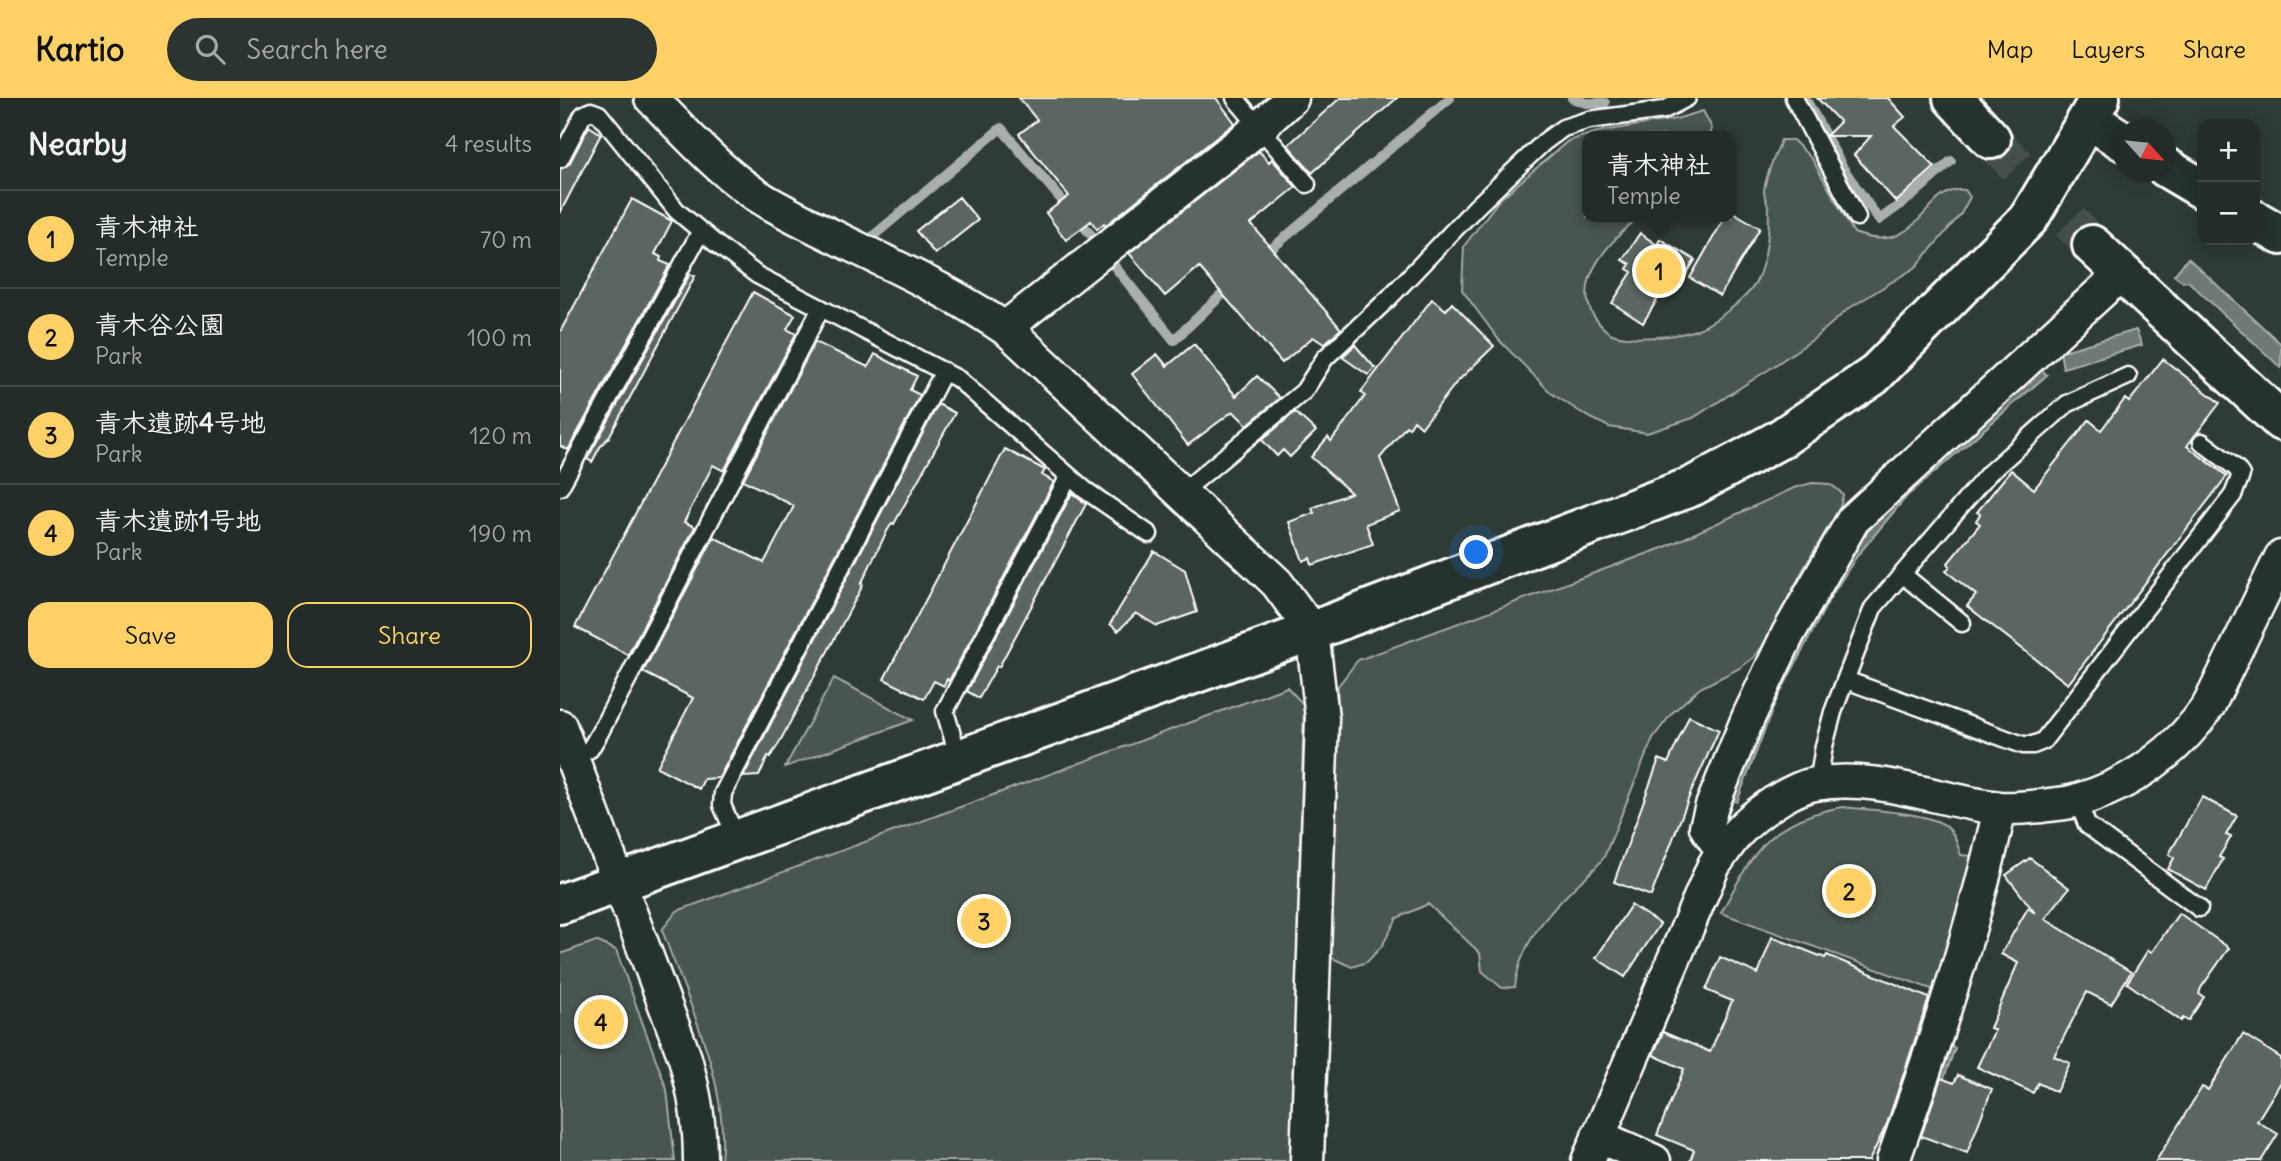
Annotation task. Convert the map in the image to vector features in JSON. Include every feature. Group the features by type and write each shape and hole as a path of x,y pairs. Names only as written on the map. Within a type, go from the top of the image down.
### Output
{"street":[{"path":"651,98 716,164 764,200 971,307 1005,328 1277,583 1312,631 1322,718 1307,1161"},
{"path":"1005,328 1260,127 1292,98"},
{"path":"1953,98 1991,139"},
{"path":"560,904 1312,631 1693,486 1780,439 1873,376 2029,218 2094,109 2113,130"},
{"path":"2176,174 2197,186"},
{"path":"2260,223 2281,235"},
{"path":"2092,245 2281,421"},
{"path":"1723,852 1706,827 1712,807 1748,719 1788,635 1853,520 2122,273"},
{"path":"1654,1161 1593,1149 1714,865 1739,831 1774,802 1818,784 1847,781 1874,783 2000,808 2078,801 2124,782 2179,743 2209,705 2281,557"},
{"path":"560,726 685,1058 696,1096 700,1125 700,1161"},
{"path":"1892,1161 1931,1053 1984,883 2000,808"}],"lane":[{"path":"1235,98 1307,184"},
{"path":"1181,493 1304,391 1325,358 1389,298 1476,207 1544,142 1563,128 1589,120 1664,110 1687,98"},
{"path":"1794,98 1857,217"},
{"path":"560,159 583,115 591,111 599,114 677,211 757,275 958,379 1085,490 1149,534"},
{"path":"560,487 701,230"},
{"path":"572,759 590,749 599,734 821,308"},
{"path":"737,840 722,805 723,793 944,371"},
{"path":"1818,784 1824,746 1873,608 1989,473 2067,404 2128,376"},
{"path":"1846,680 2023,745 2043,741 2239,484 2241,475 2236,468 2202,442"},
{"path":"959,760 945,711 1069,476"},
{"path":"1902,574 1962,623"},
{"path":"2078,801 2087,825 2199,908"}],"shaded area":[{"path":"1703,111 1711,131 1603,131 1676,119"},
{"path":"1582,137 1582,222 1633,222 1598,260 1588,287 1588,301 1593,315 1604,329 1620,336 1654,337 1696,330 1721,316 1753,287 1760,272 1768,238 1769,212 1764,194 1765,185 1781,140 1793,140 1812,159 1854,233 1876,238 1894,236 1908,229 1951,191 1965,190 1970,197 1961,214 1916,267 1848,309 1815,338 1693,418 1647,433 1609,427 1551,393 1499,340 1462,290 1464,246 1499,200 1568,141"},
{"path":"2188,258 2281,344 2281,368 2188,281 2183,282 2174,275"},
{"path":"2136,330 2142,345 2063,368 2060,352"},
{"path":"2041,369 2047,375 1907,496 1857,556 1830,598 1775,703 1737,802 1729,799 1769,700 1850,553 1901,491"},
{"path":"1812,483 1836,488 1843,495 1840,507 1762,647 1740,668 1700,688 1672,713 1653,738 1604,857 1555,907 1536,931 1522,957 1515,987 1502,988 1482,971 1480,953 1428,904 1397,918 1382,946 1367,962 1352,967 1330,957 1338,686 1358,660 1665,547 1794,488"},
{"path":"834,678 913,720 785,767"},
{"path":"1287,687 1304,705 1290,1161 721,1161 722,1132 713,1073 705,1044 662,930 677,911"},
{"path":"1842,807 1896,812 1937,821 1952,832 1961,855 1972,856 1961,914 1934,990 1721,913 1743,872 1766,842 1797,821"},
{"path":"596,941 616,950 667,1090 675,1161 560,1161 560,954"},
{"path":"1950,1046 1955,1048 1922,1138 1916,1136"}],"building":[{"path":"1019,98 1216,98 1235,123 1106,225 1104,223 1097,229 1091,221 1066,240 1046,213 1069,196 1019,134 1037,120"},
{"path":"1340,98 1397,98 1312,173 1288,145"},
{"path":"1817,98 1888,98 1905,117 1894,126 1935,167 1896,202 1854,155 1871,136 1826,136 1840,122"},
{"path":"589,126 601,134 560,213 560,169 569,164"},
{"path":"1259,151 1269,162 1272,159 1296,187 1251,224 1341,329 1324,344 1313,337 1282,363 1199,267 1165,296 1129,253"},
{"path":"959,197 978,220 935,254 916,231"},
{"path":"632,199 672,221 655,254 661,257 660,261 670,265 568,450 560,446 560,332"},
{"path":"1736,214 1760,228 1720,296 1690,278 1722,222 1736,222"},
{"path":"1640,233 1657,245 1660,239 1695,260 1676,291 1671,288 1667,293 1663,290 1643,323 1612,303 1632,272 1627,269 1630,264 1622,260"},
{"path":"690,274 695,276 609,437 592,462 587,459"},
{"path":"753,292 795,315 787,329 796,334 724,471 713,465 684,522 695,527 628,655 575,627"},
{"path":"1432,299 1446,310 1452,303 1494,346 1456,383 1422,427 1414,420 1380,458 1400,511 1366,524 1373,544 1312,565 1310,558 1303,561 1289,522 1314,513 1312,508 1351,493 1311,457 1328,437 1331,441 1365,396 1361,392"},
{"path":"815,342 868,367 875,354 917,376 910,390 920,395 719,778 704,779 699,789 657,767 693,698 643,672 714,537 764,563 794,506 743,480"},
{"path":"1194,344 1236,396 1257,376 1280,398 1247,425 1233,411 1188,445 1132,374 1157,354 1167,366"},
{"path":"1355,345 1375,368 1368,375 1342,357"},
{"path":"2163,359 2220,403 2187,446 2227,476 2068,684 1967,606 1976,595 1946,571 1950,566 1948,563 1980,524 1976,521 1980,514 1977,512 2011,470 2034,489 2089,420 2101,430 2125,399 2129,402"},
{"path":"938,404 955,413 894,524 892,523 886,533 861,584 863,585 778,745 770,757 768,756 759,776 743,777"},
{"path":"1295,412 1316,431 1290,457 1283,450 1277,456 1262,440"},
{"path":"1005,449 1045,470 1042,475 1054,482 949,681 947,679 944,686 934,681 924,699 884,679"},
{"path":"1072,493 1086,504 999,667 997,666 979,698 967,691"},
{"path":"1154,551 1185,570 1197,612 1157,626 1136,613 1118,631 1110,624"},
{"path":"1689,716 1719,730 1691,792 1651,896 1614,882 1659,759 1668,763"},
{"path":"2202,797 2237,816 2226,835 2231,837 2219,857 2223,859 2206,890 2168,869 2174,858 2169,854"},
{"path":"2030,858 2069,888 2045,919 2131,972 2111,1004 2087,992 2054,1056 2070,1063 2056,1092 2038,1083 2033,1093 1977,1067 1995,1030 1990,1028 2018,963 2001,954 2028,908 2035,913 2006,875"},
{"path":"1631,905 1660,924 1625,977 1596,958"},
{"path":"2179,913 2229,948 2201,988 2199,994 2204,997 2188,1021 2183,1018 2181,1021 2127,983 2148,950 2152,952"},
{"path":"1772,937 1825,958 1827,955 1929,998 1887,1124 1869,1161 1690,1161 1694,1150 1657,1135 1684,1069 1653,1055 1663,1032 1710,1052 1732,1001 1706,990 1720,957 1758,974"},
{"path":"2243,1034 2281,1058 2281,1082 2257,1121 2278,1134 2261,1161 2156,1161 2202,1087 2208,1090"},
{"path":"1958,1075 1992,1089 1967,1153 1921,1136 1941,1078 1954,1083"}],"waterway":[{"path":"1263,256 1450,98"},
{"path":"1572,98 1586,103 1605,103"},
{"path":"1805,98 1843,168 1879,220 1912,196 1951,161"},
{"path":"872,237 1001,128 1092,236"},
{"path":"1111,262 1174,340 1231,286"}],"tunnel":[{"path":"1991,139 2092,245"}],"place":[{"name":"青木神社","path":"1659,271"},
{"name":"青木谷公園","path":"1849,891"},
{"name":"青木遺跡4号地","path":"984,921"},
{"name":"青木遺跡1号地","path":"601,1022"}]}
